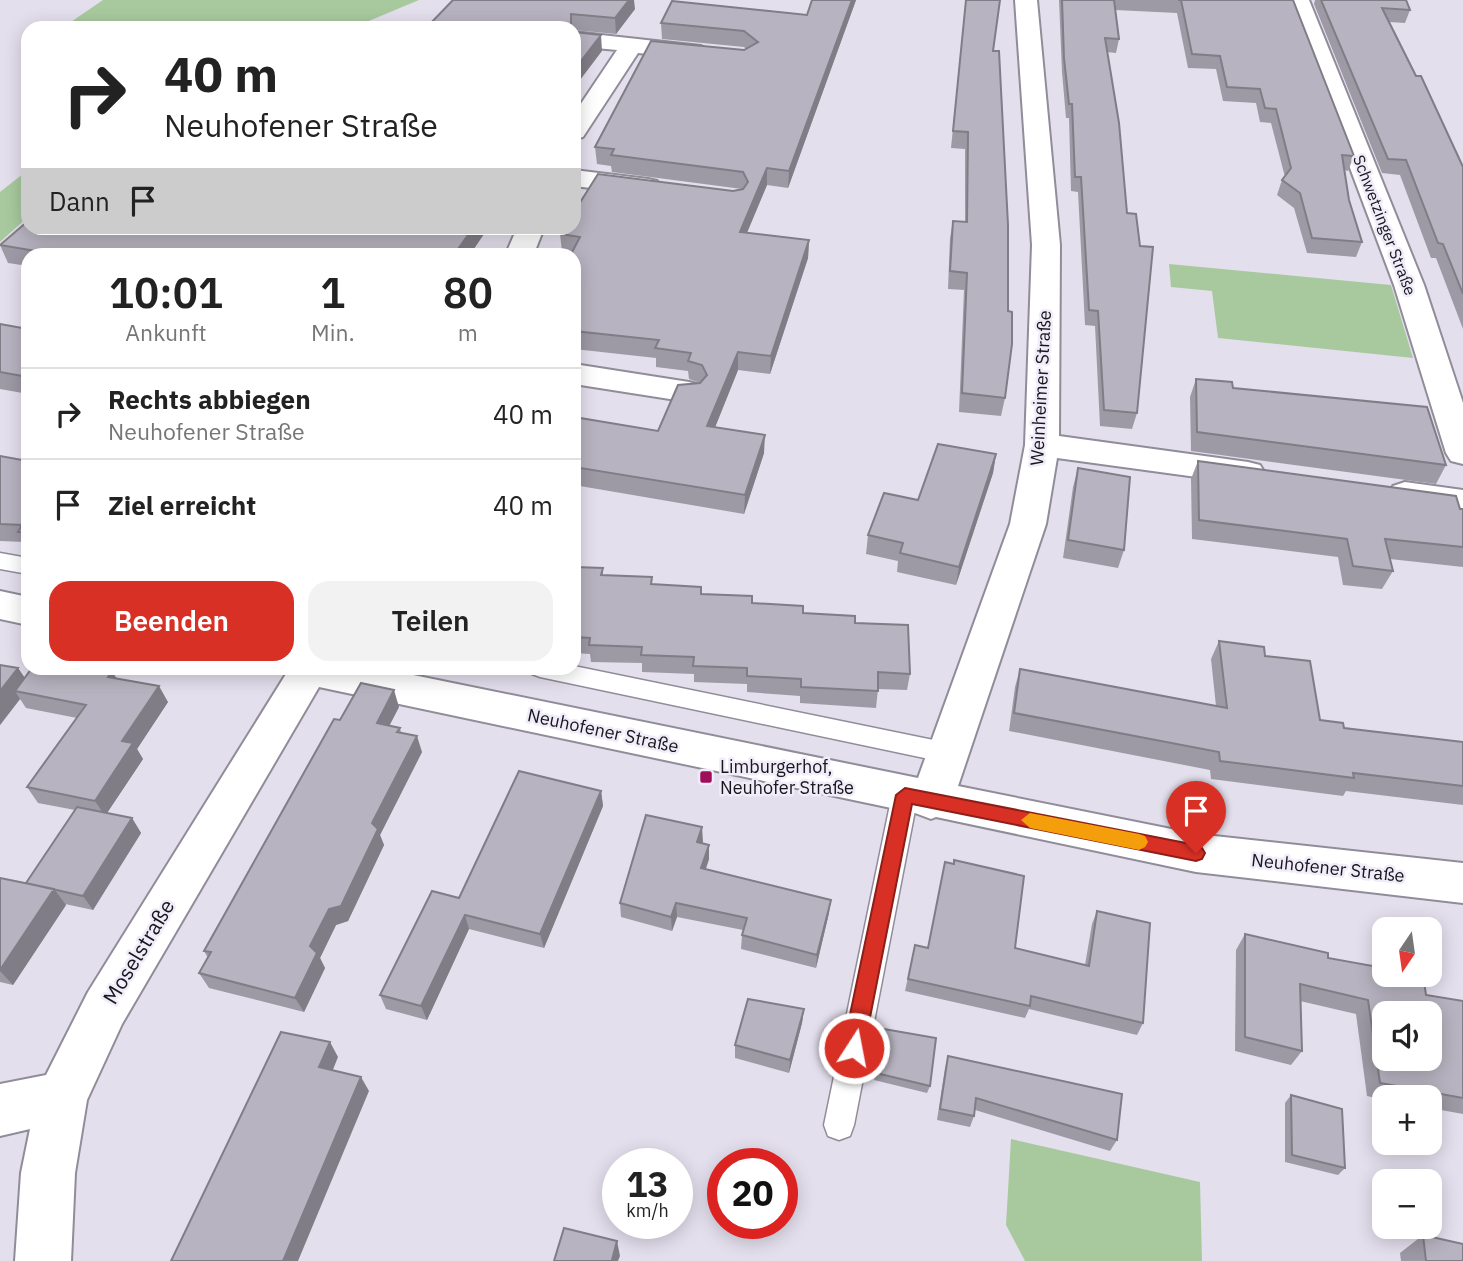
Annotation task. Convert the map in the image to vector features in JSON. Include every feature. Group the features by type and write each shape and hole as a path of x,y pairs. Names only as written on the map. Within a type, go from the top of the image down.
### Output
{"street":[{"name":"Weinheimer Straße","path":"918,798 948,752 1028,524 1042,445 1046,245 1026,0"},
{"name":"Schwetzinger Straße","path":"1298,0 1409,285 1463,453"},
{"path":"581,40 719,55"},
{"path":"581,121 631,46"},
{"path":"581,179 667,190"},
{"path":"581,375 689,392"},
{"path":"1042,445 1273,476"},
{"path":"1368,489 1463,502"},
{"path":"0,605 21,610"},
{"name":"Moselstraße","path":"43,1261 48,1173 62,1097 105,1008 302,675"},
{"name":"Neuhofener Straße","path":"368,675 389,677 918,798 1196,853 1463,883"},
{"path":"0,1110 62,1097"}],"lane":[{"path":"0,561 21,565"},
{"path":"574,675 948,752"},
{"path":"839,1125 918,798"}],"green space":[{"path":"103,0 419,0 369,21 72,21"},
{"path":"21,176 21,223 0,242 0,192"},
{"path":"1169,264 1391,285 1413,358 1218,338 1212,291 1171,287"},
{"path":"1011,1139 1200,1182 1202,1261 1025,1261 1006,1225"}],"building":[{"path":"453,0 629,0 615,18 571,14 571,21 433,21"},
{"path":"812,0 852,0 789,171 767,168 740,232 809,240 771,356 738,352 707,426 765,435 745,495 581,468 581,418 658,431 678,385 700,383 707,375 702,365 688,361 691,353 655,348 659,340 581,332 581,248 574,248 580,237 567,235 581,235 581,201 598,174 733,191 743,189 748,182 743,172 611,155 614,149 595,147 651,41 744,50 758,42 744,31 661,23 672,1 807,15"},
{"path":"966,0 1000,0 993,51 999,51 1008,225 1008,311 1012,312 1012,344 1005,398 962,393 967,273 950,271 953,221 967,222 968,132 953,131"},
{"path":"1062,0 1114,0 1119,39 1105,38 1119,123 1127,213 1136,214 1140,246 1153,247 1137,413 1104,410 1098,311 1089,310 1081,177 1075,177 1072,104 1069,104 1064,58"},
{"path":"1181,0 1293,0 1354,156 1342,155 1349,200 1362,242 1312,238 1300,193 1282,180 1291,168 1276,109 1265,108 1260,89 1227,87 1220,56 1192,54"},
{"path":"1321,0 1406,0 1410,10 1382,8 1416,76 1421,76 1463,167 1463,294 1443,244 1438,243 1406,160 1388,159"},
{"path":"581,33 601,35 581,61"},
{"path":"21,227 21,235 468,235 459,248 21,249 0,245"},
{"path":"0,324 21,328 21,376 0,372"},
{"path":"1196,379 1232,382 1233,388 1427,407 1446,465 1197,432"},
{"path":"938,444 996,454 959,567 900,553 903,543 868,535 884,493 918,500"},
{"path":"0,456 21,460 21,525 0,524"},
{"path":"1198,461 1456,496 1460,509 1463,509 1463,547 1385,539 1393,571 1353,566 1347,539 1199,520"},
{"path":"1078,468 1130,477 1124,550 1068,540"},
{"path":"581,567 603,568 601,575 652,577 651,584 701,587 701,594 752,596 752,603 803,606 803,613 855,616 855,623 908,625 910,674 878,672 878,691 801,687 801,679 747,676 747,668 693,666 694,657 641,655 642,647 589,645 590,638 581,637"},
{"path":"1219,641 1264,647 1265,656 1310,661 1320,720 1343,723 1344,728 1463,742 1463,786 1353,773 1354,778 1220,761 1219,752 1014,713 1020,669 1227,708"},
{"path":"0,665 18,668 0,691"},
{"path":"27,675 109,675 108,677 159,686 122,741 133,743 95,801 27,787 86,705 15,691"},
{"path":"361,683 394,690 377,723 400,728 397,732 417,736 372,823 378,829 341,906 329,909 310,946 317,953 295,998 199,973 211,952 204,951 334,719 340,720"},
{"path":"519,771 601,791 540,934 465,915 421,1006 380,995 432,891 459,898"},
{"path":"77,807 132,818 83,896 26,883"},
{"path":"646,815 702,827 697,842 709,845 701,868 831,900 817,955 742,935 747,918 676,903 671,917 620,903"},
{"path":"954,860 1024,876 1015,948 1089,966 1097,911 1150,923 1143,1023 1031,996 1030,1006 908,979 915,945 928,948 945,862 954,864"},
{"path":"0,878 54,889 0,970"},
{"path":"1245,934 1328,953 1328,958 1372,966 1372,987 1425,987 1426,995 1463,1001 1463,1098 1442,1094 1442,1085 1380,1083 1378,1071 1442,1071 1442,1001 1372,1001 1372,1028 1368,1000 1300,984 1302,1051 1245,1037"},
{"path":"748,999 804,1009 790,1060 735,1045"},
{"path":"884,1029 936,1038 930,1086 876,1073"},
{"path":"281,1032 330,1042 319,1067 361,1077 283,1261 171,1261"},
{"path":"948,1056 1122,1094 1117,1140 976,1098 974,1116 940,1109"},
{"path":"1291,1095 1342,1109 1345,1168 1292,1155"},
{"path":"564,1228 617,1241 612,1260 617,1261 554,1261"},
{"path":"1423,1239 1441,1239 1463,1244 1463,1261 1426,1261"}],"slow traffic":[{"path":"1030,820 1139,842"}],"place":[{"name":"Limburgerhof, Neuhofer Straße","path":"706,777"}],"route":[{"path":"854,1048 905,795 1196,853"}]}
